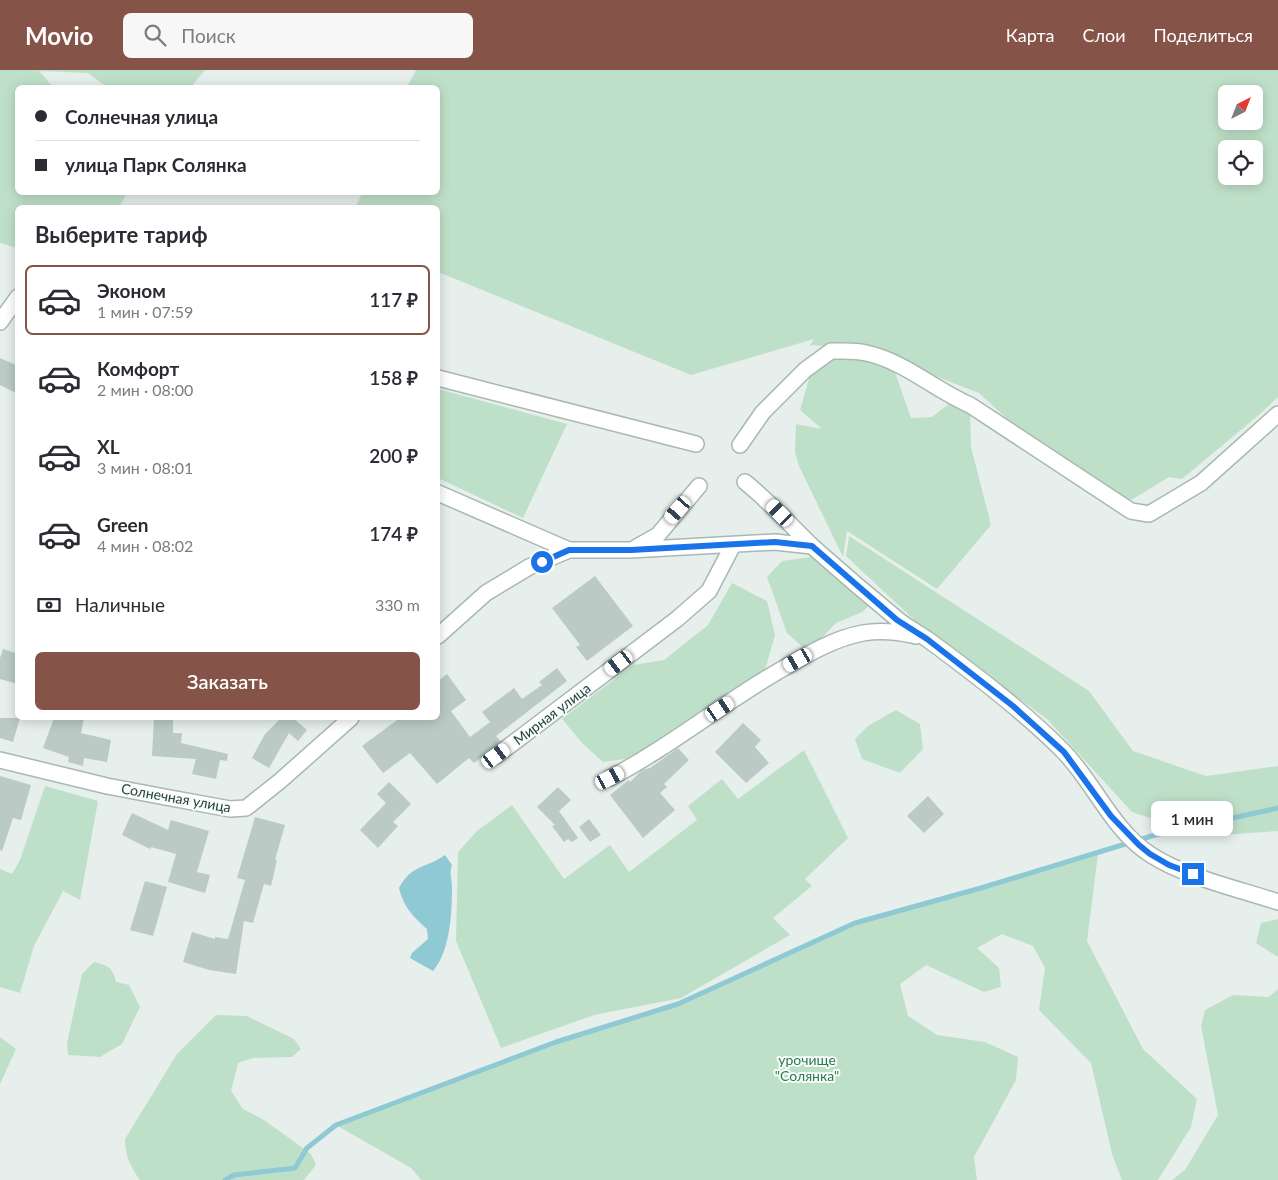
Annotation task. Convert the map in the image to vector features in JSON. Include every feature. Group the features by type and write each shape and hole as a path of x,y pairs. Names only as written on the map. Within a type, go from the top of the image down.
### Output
{"street":[{"path":"0,322 15,302"},
{"path":"740,445 763,412 805,370 831,351 865,352 891,361 955,399 970,405 1131,512 1149,514 1201,483 1278,414"},
{"path":"440,379 696,444"},
{"path":"745,482 769,502 812,546 897,620 927,639 1013,706 1064,752 1111,816 1129,836 1150,854 1169,865 1278,902"},
{"path":"631,550 658,535 699,486"},
{"path":"440,494 569,550"},
{"path":"440,634 486,593 529,567 569,550 631,550 775,542 812,546"},
{"name":"Мирная улица","path":"496,756 678,619 709,591 733,545"},
{"path":"610,778 640,762 763,680 840,639 864,632 897,632 927,639"},
{"name":"Солнечная улица","path":"0,760 107,786 230,808 246,808 280,781 349,720"}],"green space":[{"path":"0,70 205,70 193,85 104,85 88,73 39,71 51,85 15,85 15,195 126,195 120,205 15,205 15,247 0,243"},
{"path":"416,70 1278,70 1278,397 1182,479 1169,477 1131,500 1049,457 979,393 866,349 810,345 814,339 691,375 440,273 440,205 356,205 361,195 440,195 440,85 408,85"},
{"path":"865,352 891,361 911,418 932,417 955,399 970,405 971,447 991,525 937,589 847,531 843,557 799,466 795,452 796,424 822,429 800,410 811,372 823,359"},
{"path":"440,390 567,424 523,518 440,479"},
{"path":"849,536 1089,691 1133,751 1206,776 1278,766 1278,831 1205,836 1132,812 1047,719 926,631 846,556"},
{"path":"811,557 871,604 862,612 836,623 808,652 787,633 767,577 782,561"},
{"path":"732,583 767,601 775,635 765,670 673,729 632,758 603,762 583,744 562,719 633,665 664,660 708,625"},
{"path":"896,710 920,724 923,749 900,773 862,759 855,739 868,726"},
{"path":"804,750 848,838 805,879 812,886 773,918 790,935 681,998 594,1015 501,1048 456,941 458,852 477,831 512,805 564,879 610,845 629,872 697,820 688,806 722,779 738,799"},
{"path":"45,786 98,801 80,900 63,891 34,946 20,993 0,987 0,869 12,874 20,860"},
{"name":"урочище \"Солянка\"","path":"1098,854 1087,941 1143,1049 1197,1099 1191,1127 1158,1180 1122,1180 1112,1154 1091,1063 1039,1010 1045,968 1033,946 1002,934 977,948 999,968 1001,987 984,992 926,965 900,984 908,1016 937,1035 985,1042 1018,1057 1016,1080 974,1157 977,1180 421,1180 411,1168 336,1125 556,1042 678,1004 855,923"},
{"path":"1278,919 1278,957 1256,943 1261,923"},
{"path":"94,962 109,968 116,982 129,985 140,1007 122,1044 100,1057 68,1055 67,1043 82,974"},
{"path":"1278,989 1278,1180 1172,1180 1185,1170 1218,1115 1201,1026 1205,1010 1233,995 1269,997"},
{"path":"216,1015 247,1016 294,1039 301,1049 292,1057 253,1058 238,1063 231,1091 243,1109 264,1120 311,1154 316,1165 304,1180 140,1180 131,1165 127,1156 125,1139 177,1054"},
{"path":"0,1037 16,1049 0,1084"}],"water":[{"path":"445,855 452,865 449,932 439,963 433,971 410,958 412,953 428,939 427,929 409,911 399,888 404,880 414,871"}],"building":[{"path":"0,358 15,365 15,392 0,385"},
{"path":"595,576 633,626 587,661 576,647 580,645 552,608"},
{"path":"3,649 15,653 15,683 0,679 0,658"},
{"path":"557,668 567,681 496,736 500,741 487,753 474,763 469,758 437,784 410,753 383,773 362,746 397,720 440,720 440,679 447,674 466,700 451,711 470,737 490,722 482,712 514,688 522,699 542,685 539,682"},
{"path":"0,718 15,718 15,720 19,720 13,742 0,738"},
{"path":"53,720 84,720 81,733 111,740 107,762 84,758 83,766 68,762 69,757 43,748"},
{"path":"154,720 173,720 173,733 182,733 181,743 228,754 227,761 220,760 216,779 192,774 196,759 152,756"},
{"path":"279,720 295,720 307,730 298,741 289,733 269,768 252,758 265,734"},
{"path":"743,723 761,740 755,747 769,763 746,783 715,752"},
{"path":"678,748 689,760 664,784 667,787 660,793 675,810 643,838 610,795 629,780 630,782 642,770 650,768"},
{"path":"0,776 31,785 21,820 13,818 2,851 0,850"},
{"path":"389,782 411,804 393,822 398,826 378,848 360,830 386,803 377,794"},
{"path":"558,787 571,800 559,811 578,838 572,842 568,839 564,842 552,826 555,825 537,807"},
{"path":"928,796 944,814 924,833 907,816"},
{"path":"132,813 168,830 171,820 209,831 197,872 210,875 205,893 168,882 176,854 151,847 150,849 122,835"},
{"path":"255,817 285,825 275,860 277,860 271,886 264,884 253,923 244,921 236,974 209,970 183,962 192,932 215,939 215,937 228,939 245,880 237,878"},
{"path":"589,819 601,835 590,842 579,827"},
{"path":"145,881 167,887 153,936 130,930"}],"waterway":[{"path":"225,1180 234,1175 295,1168 307,1148 336,1125 556,1042 678,1004 855,923 981,888 1155,835 1278,808"}],"route":[{"path":"542,562 569,550 631,550 775,542 812,546 897,620 927,639 1013,706 1064,752 1111,816 1139,845 1169,865 1193,874"}]}
